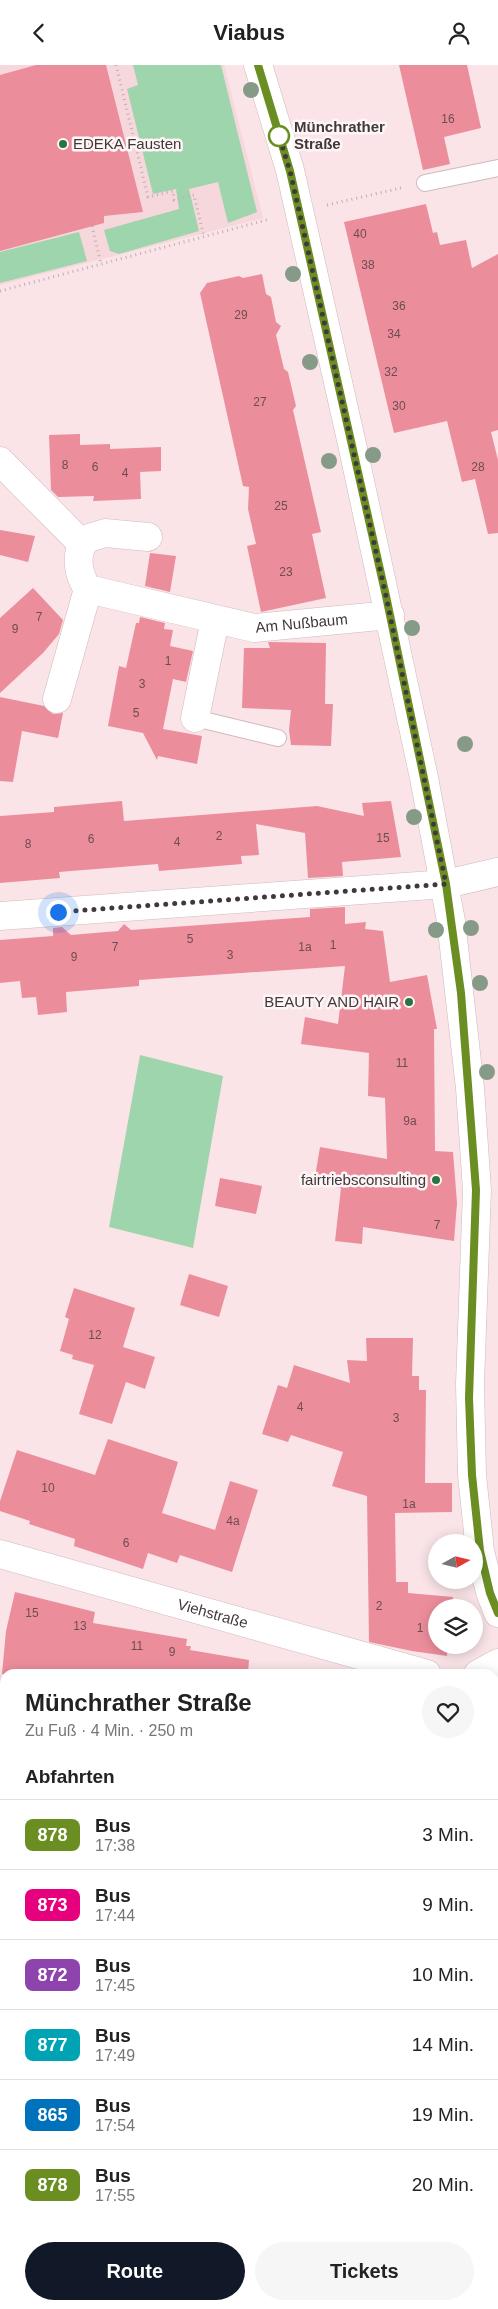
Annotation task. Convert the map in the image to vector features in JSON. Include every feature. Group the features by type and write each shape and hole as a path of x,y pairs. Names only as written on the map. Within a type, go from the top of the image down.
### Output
{"street":[{"path":"258,65 290,171 390,615 446,884 461,993 476,1190 470,1384 472,1475 480,1551 490,1593 498,1613"},
{"path":"275,65 285,117 290,171"},
{"path":"0,461 82,544"},
{"path":"57,699 88,589 80,571 79,557 82,544 86,539 99,534 148,537"},
{"name":"Am Nußbaum","path":"88,589 254,628 390,615"},
{"path":"194,717 215,620"},
{"path":"0,916 446,884 498,872"},
{"name":"Viehstraße","path":"0,1554 409,1669"}],"lane":[{"path":"425,183 498,168"},
{"path":"194,717 278,738"}],"path":[{"path":"116,65 148,197 173,191 174,200 194,195 204,237"},
{"path":"0,291 299,212 425,183"},
{"path":"92,227 101,264"}],"shaded area":[{"path":"0,65 224,65 263,218 0,285"}],"green space":[{"path":"133,65 221,65 257,212 228,223 218,182 189,189 199,231 119,254 110,251 104,230 179,209 176,189 153,194 127,89 138,85"},
{"path":"79,232 87,261 0,283 0,252"},
{"path":"140,1055 223,1076 193,1248 109,1227"}],"building":[{"name":"EDEKA Fausten","path":"36,65 106,65 143,212 104,216 104,223 0,251 0,75"},
{"path":"399,65 467,65 481,128 444,137 450,164 423,170"},
{"path":"426,204 433,233 437,232 440,245 466,240 472,268 498,254 498,430 491,432 498,460 498,533 488,534 475,479 462,482 447,421 394,433 344,222"},
{"path":"262,274 266,294 271,297 276,322 281,326 276,335 284,369 288,372 296,406 293,410 321,532 312,534 326,598 261,612 247,546 256,544 248,509 249,487 243,486 200,293 207,283 239,276 243,278"},
{"path":"80,434 80,445 110,444 110,449 161,447 161,471 140,472 141,499 93,501 94,496 58,497 51,490 49,435"},
{"path":"0,530 35,536 28,562 0,555"},
{"path":"150,553 176,556 170,592 145,586"},
{"path":"33,588 63,620 59,634 43,653 0,693 0,618"},
{"path":"140,617 165,623 164,629 173,630 170,646 193,651 186,682 173,679 163,729 202,736 197,764 158,756 157,760 143,733 108,726 119,666 126,668 136,623 139,623"},
{"path":"268,642 326,643 325,704 333,704 331,746 291,745 289,730 291,710 242,708 244,648 270,648"},
{"path":"0,697 44,706 53,714 63,713 58,738 22,731 13,782 0,781"},
{"path":"122,801 124,821 317,806 364,816 362,803 391,801 401,857 342,862 343,876 308,878 305,833 256,824 259,855 241,856 242,864 159,871 158,864 59,872 60,878 0,883 0,816 54,812 54,807"},
{"path":"345,907 345,924 366,922 365,929 383,931 390,982 427,975 437,1029 434,1029 435,1151 453,1152 457,1203 454,1241 363,1227 362,1244 335,1241 341,1188 314,1183 320,1147 387,1159 385,1098 368,1096 369,1053 301,1044 305,1017 338,1024 345,966 139,980 139,986 66,992 67,1012 38,1015 36,997 22,998 20,981 0,983 0,940 53,936 53,928 62,927 71,935 118,931 124,924 131,930 310,917 310,909"},
{"path":"220,1178 262,1186 256,1214 215,1206"},
{"path":"189,1274 228,1286 219,1317 180,1305"},
{"path":"74,1288 135,1308 123,1347 155,1357 145,1389 126,1382 112,1424 79,1414 94,1365 72,1359 73,1355 60,1351 69,1319 65,1317"},
{"path":"366,1338 413,1338 412,1376 419,1376 419,1390 426,1390 425,1483 452,1483 452,1512 395,1513 396,1582 408,1582 408,1593 453,1597 453,1599 428,1599 428,1653 369,1642 367,1496 332,1486 343,1452 291,1435 288,1442 262,1434 278,1385 287,1388 294,1365 350,1383 347,1360 367,1361"},
{"path":"108,1439 178,1462 162,1513 215,1530 230,1481 258,1490 232,1572 180,1555 177,1563 148,1553 143,1569 74,1546 75,1539 29,1524 30,1521 0,1511 0,1501 17,1450 95,1475"},
{"path":"15,1592 95,1612 93,1623 187,1639 186,1646 191,1646 190,1650 249,1660 248,1669 2,1669 6,1631"}],"bus line":[{"name":"878","path":"258,65 290,171 386,596 446,884 461,993 475,1151 476,1228 469,1398 472,1475 476,1528 484,1574 498,1613"}],"place":[{"name":"Münchrather Straße","path":"279,136"},
{"name":"EDEKA Fausten","path":"63,144"},
{"name":"BEAUTY AND HAIR","path":"409,1002"},
{"name":"fairtriebsconsulting","path":"436,1180"}],"route":[{"path":"58,912 446,884 398,652 356,463 290,171 279,136"}]}
